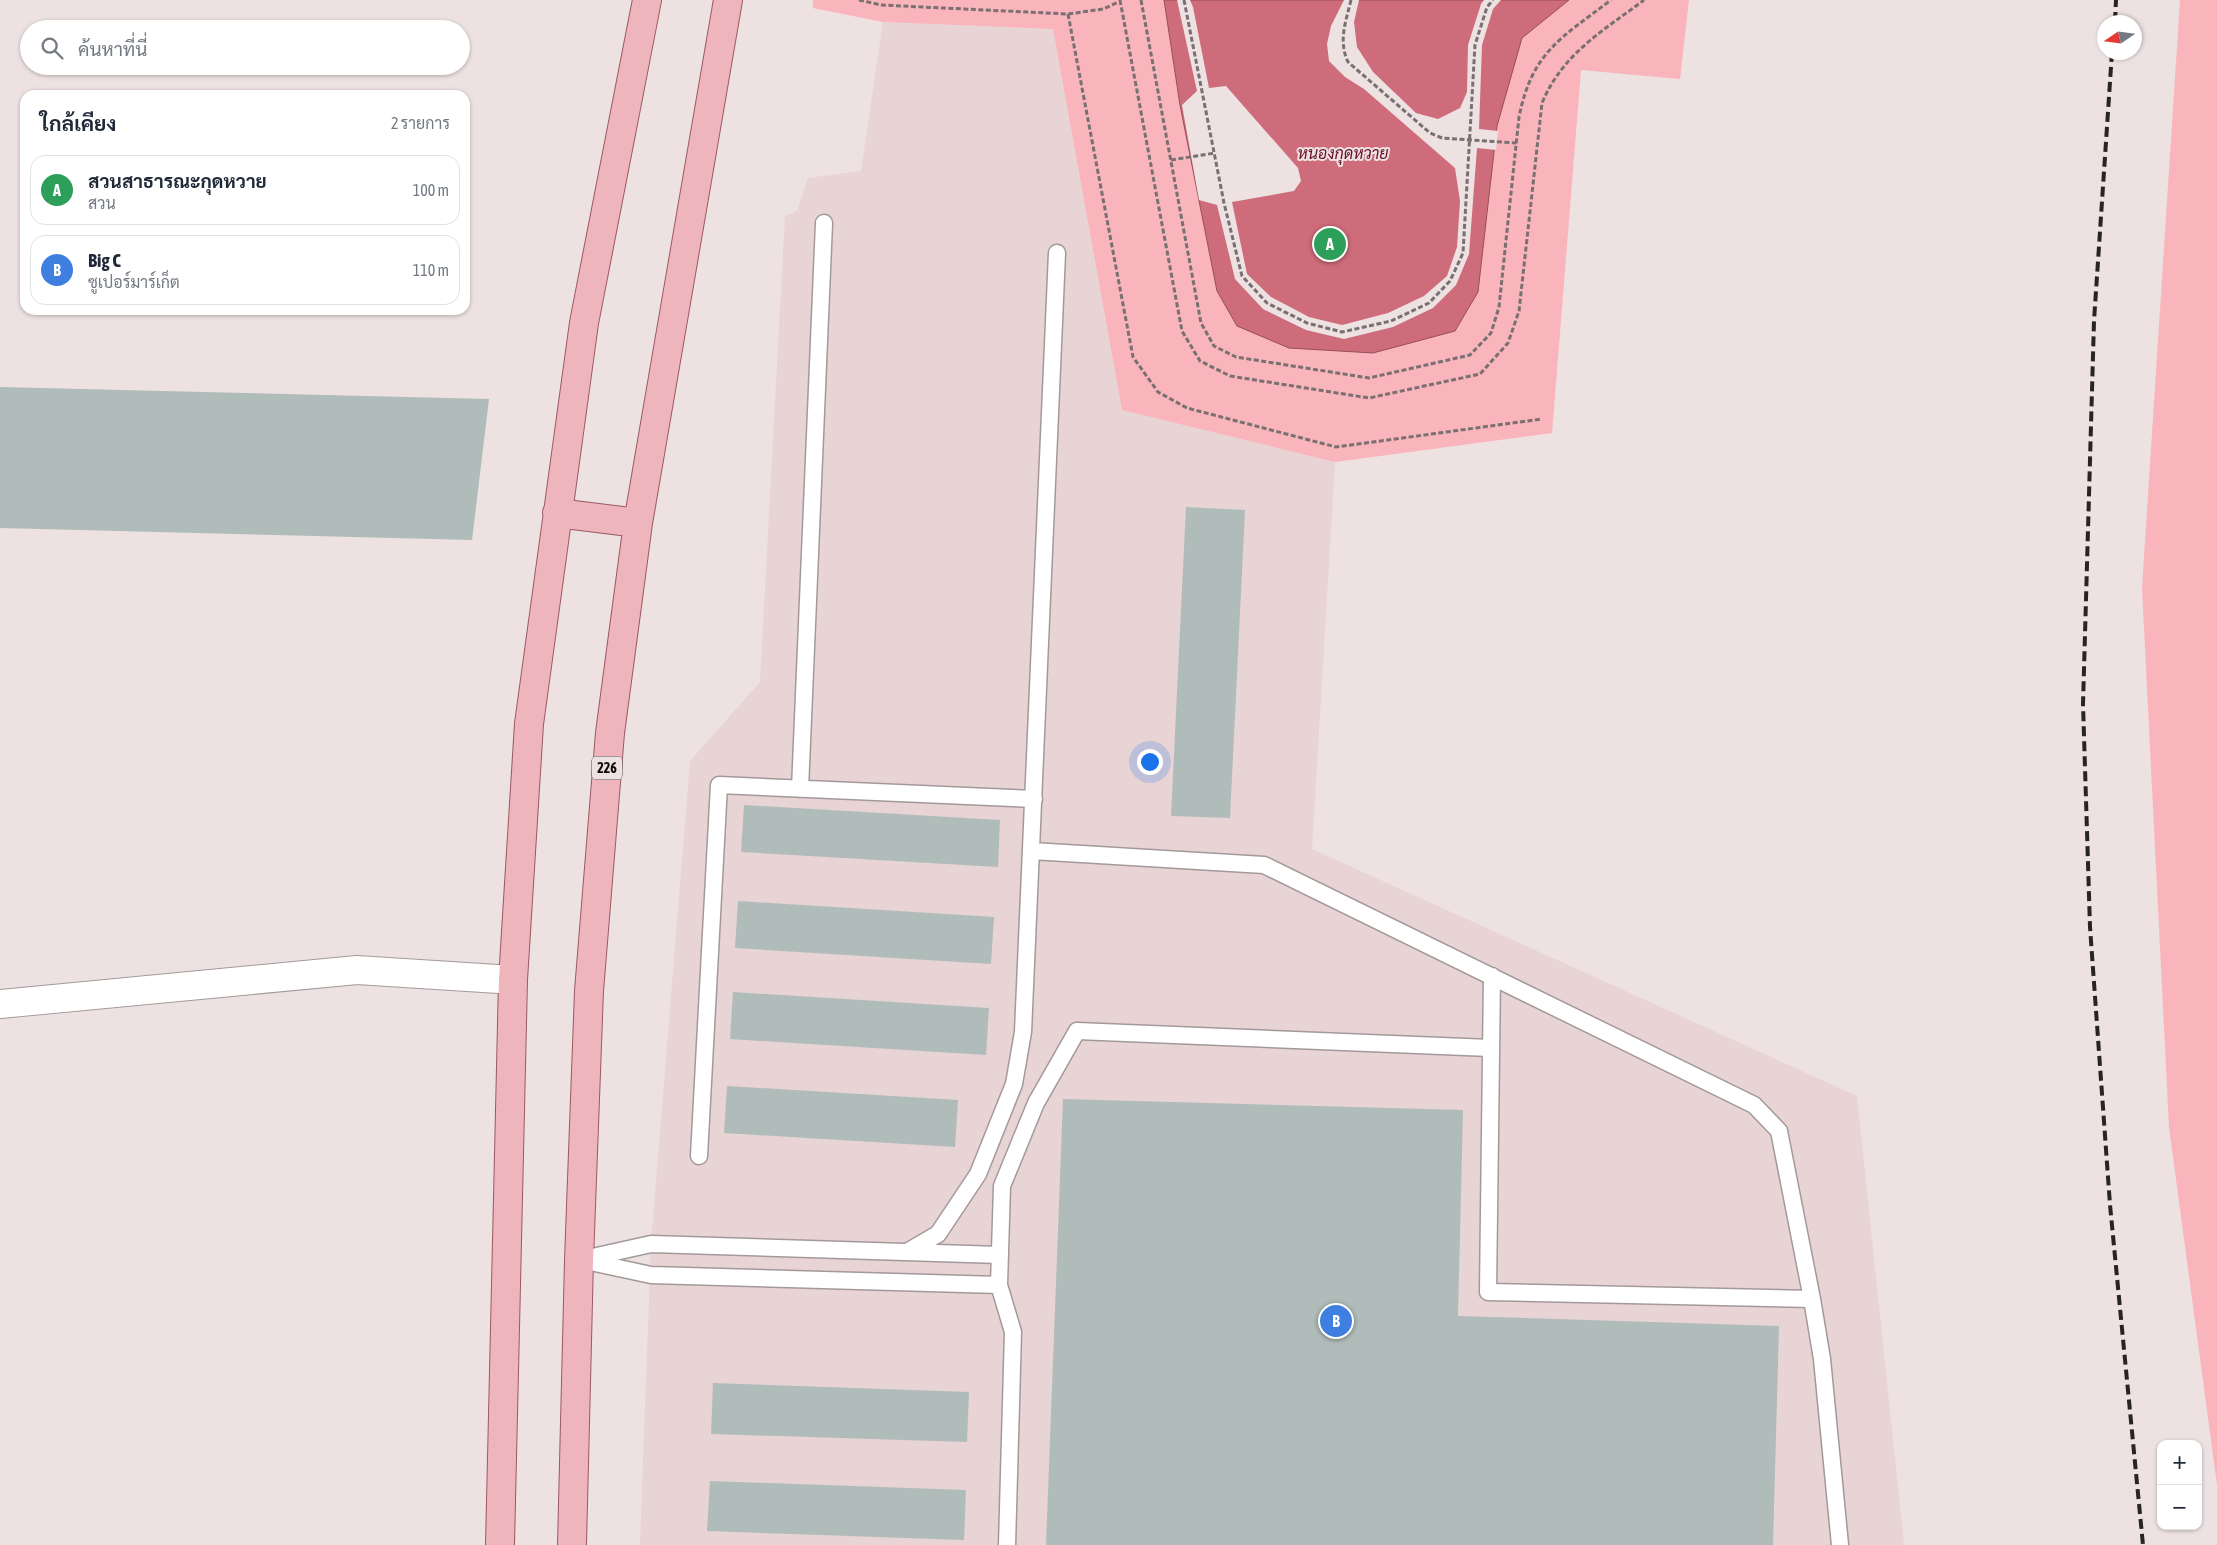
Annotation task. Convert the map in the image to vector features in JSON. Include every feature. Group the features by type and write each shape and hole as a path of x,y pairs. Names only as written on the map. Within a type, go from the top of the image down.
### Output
{"main road":[{"path":"500,1545 513,980 529,724 584,323 647,0"},
{"name":"226","path":"572,1545 579,1260 590,981 610,733 638,523 728,0"},
{"path":"557,513 638,523"}],"street":[{"path":"0,1004 357,970 513,980"}],"lane":[{"path":"800,789 824,223"},
{"path":"907,1252 938,1234 978,1174 1014,1084 1023,1032 1057,253"},
{"path":"699,1156 719,785 1034,799"},
{"path":"1032,851 1264,865 1754,1105 1779,1131 1812,1299 1822,1359 1840,1545"},
{"path":"1492,976 1488,1292 1812,1299"},
{"path":"1007,1545 1013,1332 999,1286 1002,1186 1036,1103 1077,1031 1490,1048"},
{"path":"978,1174 1002,1186"},
{"path":"579,1260 651,1244 1000,1255"},
{"path":"579,1260 651,1275 999,1286"}],"path":[{"path":"859,0 881,5 1068,14 1103,9 1121,1 1182,331 1200,361 1230,376 1369,398 1480,374 1508,344 1519,311 1542,103 1554,77 1573,54 1644,0"},
{"path":"1141,0 1201,323 1214,346 1236,357 1369,378 1470,355 1491,333 1499,307 1516,143 1523,99 1531,75 1542,58 1559,40 1611,0"},
{"path":"1184,0 1224,204 1242,276 1267,303 1307,323 1342,332 1391,321 1429,303 1450,281 1463,253 1475,45 1487,7 1493,0"},
{"path":"1351,0 1342,36 1344,52 1348,62 1430,133 1442,138 1516,143"},
{"path":"1068,14 1133,357 1158,392 1187,408 1336,447 1542,419"},
{"path":"1170,160 1215,153"}],"shaded area":[{"path":"813,0 1689,0 1680,79 1581,70 1552,433 1335,462 1122,410 1053,29 883,22 813,8"},
{"path":"2180,0 2217,0 2217,1485 2169,1127 2142,588"},
{"path":"883,22 1053,29 1122,410 1335,462 1312,849 1857,1096 1904,1545 640,1545 651,1244 690,761 760,682 785,216 797,211 808,178 861,171"}],"water":[{"name":"หนองกุดหวาย","path":"1164,0 1569,0 1522,38 1497,126 1478,292 1455,331 1373,353 1289,348 1237,326 1217,291 1180,105"}],"pier":[{"path":"1177,0 1190,0 1193,7 1209,88 1226,86 1298,168 1301,181 1294,191 1232,202 1247,274 1271,297 1309,317 1342,325 1388,313 1424,296 1447,276 1457,247 1460,201 1455,168 1364,89 1345,77 1329,61 1327,44 1331,26 1344,0 1359,0 1354,22 1357,47 1373,72 1416,113 1438,119 1460,108 1467,92 1468,45 1481,4 1484,0 1501,0 1493,9 1482,45 1479,129 1498,131 1496,150 1477,148 1469,254 1456,285 1433,308 1393,327 1344,339 1306,330 1263,309 1235,279 1217,205 1199,200 1182,105 1197,91"}],"building":[{"path":"0,387 489,399 472,540 0,528"},
{"path":"1186,507 1245,510 1230,818 1171,816"},
{"path":"744,805 1000,820 998,867 741,852"},
{"path":"738,901 994,917 991,964 735,948"},
{"path":"733,992 989,1008 986,1055 730,1039"},
{"path":"727,1086 958,1100 955,1147 724,1133"},
{"path":"1063,1099 1463,1110 1458,1316 1779,1326 1773,1545 1046,1545"},
{"path":"713,1383 969,1392 967,1442 711,1434"},
{"path":"710,1481 966,1490 964,1540 707,1531"}],"railway":[{"path":"2115,15 2116,0"},
{"path":"2111,60 2094,321 2083,704 2090,927 2110,1205 2143,1545"}],"place":[{"name":"สวนสาธารณะกุดหวาย","path":"1330,244"},
{"name":"Big C","path":"1336,1321"}]}
